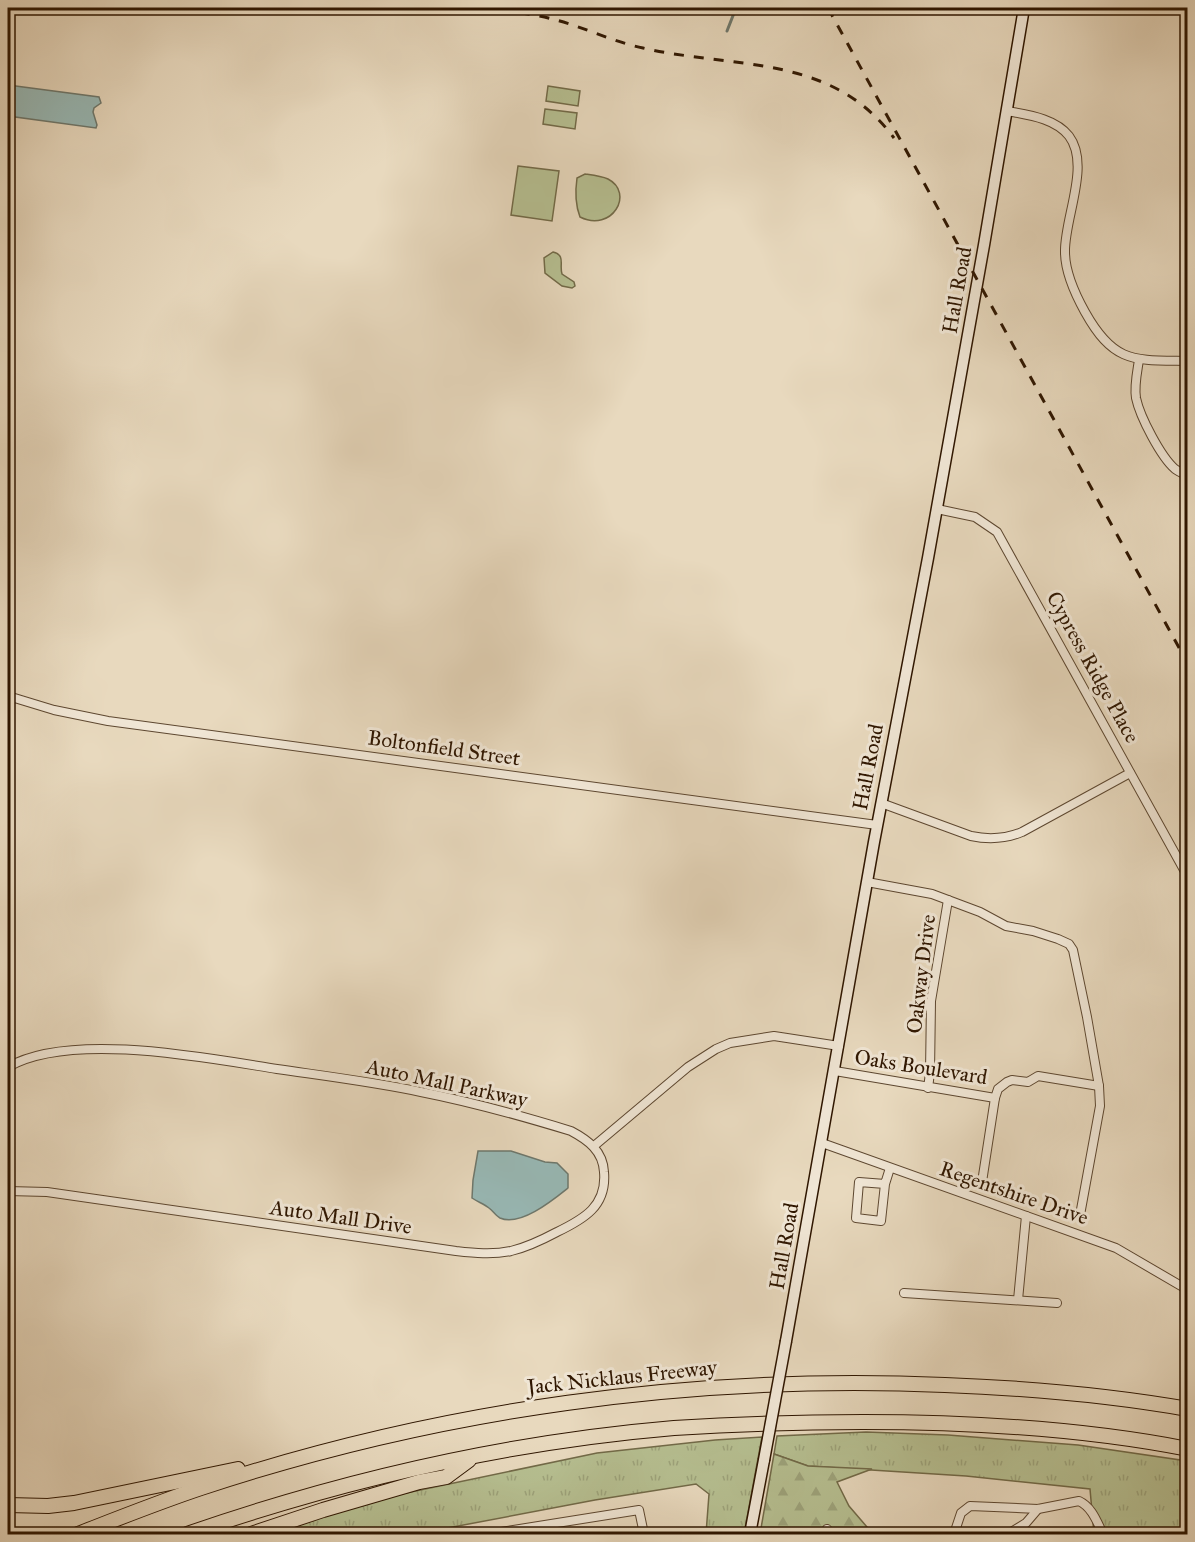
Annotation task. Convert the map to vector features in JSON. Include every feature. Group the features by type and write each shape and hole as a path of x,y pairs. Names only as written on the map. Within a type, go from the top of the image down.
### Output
{"highway":[{"name":"Jack Nicklaus Freeway","path":"78,1534 201,1488 308,1456 424,1427 555,1404 645,1393 736,1386 864,1382 986,1387 1078,1395 1188,1409"},
{"path":"187,1534 306,1496 381,1477 556,1442 661,1430 814,1422 946,1422 1108,1436 1188,1449"},
{"path":"8,1504 48,1506 74,1503 308,1456"},
{"path":"251,1534 323,1510 419,1482 446,1477 472,1458"}],"main road":[{"name":"Hall Road","path":"750,1534 835,1071 881,803 937,509 1024,8"}],"street":[{"path":"1007,111 1047,120 1069,136 1075,149 1078,162 1065,251 1067,267 1077,297 1094,328 1103,339 1126,356 1139,360 1188,361"},
{"path":"1139,360 1136,390 1141,414 1165,457 1175,469 1188,476"},
{"name":"Cypress Ridge Place","path":"937,509 975,517 997,532 1188,878"},
{"name":"Boltonfield Street","path":"8,696 54,710 108,721 877,825"},
{"path":"881,803 972,836 997,839 1011,837 1130,773"},
{"path":"867,882 932,894 980,912 1006,926 1033,931 1069,945 1077,960 1099,1086 1100,1109 1080,1215"},
{"name":"Oakway Drive","path":"928,1088 932,1001 948,900"},
{"path":"594,1146 688,1067 730,1043 774,1036 839,1046"},
{"name":"Auto Mall Parkway","path":"8,1067 24,1060 54,1053 88,1050 156,1052 421,1092 571,1131 587,1139 594,1146"},
{"name":"Oaks Boulevard","path":"835,1071 995,1098 998,1089 1007,1082 1012,1080 1028,1082 1038,1076 1099,1086"},
{"path":"982,1182 995,1098"},
{"name":"Regentshire Drive","path":"822,1143 1116,1248 1188,1290"},
{"name":"Auto Mall Drive","path":"8,1191 47,1192 486,1254 535,1244 582,1220 589,1214 598,1202 604,1179 602,1160 594,1146"},
{"path":"885,1185 859,1182 856,1218 881,1221 885,1185 890,1168"},
{"path":"1018,1300 1026,1216"},
{"path":"904,1293 1057,1302"},
{"path":"954,1534 961,1513 970,1506 1038,1509 1078,1501 1085,1503 1091,1510 1103,1534"},
{"path":"1008,1534 1026,1523 1038,1509"},
{"path":"488,1534 639,1510 644,1534"}],"green space":[{"path":"548,86 580,91 578,106 546,101"},
{"path":"545,109 577,113 575,129 543,124"},
{"path":"518,166 559,171 552,221 511,215"},
{"path":"585,174 608,179 616,185 620,193 616,209 602,220 591,221 580,217 576,203 576,183 577,178"},
{"path":"553,252 561,258 562,274 574,282 575,286 572,288 562,286 545,273 544,258"},
{"path":"866,1432 948,1435 1078,1445 1187,1461 1187,1534 1094,1534 1090,1489 966,1476 808,1466 774,1454 777,1436"},
{"path":"762,1437 744,1534 706,1534 709,1494 696,1484 595,1500 416,1534 267,1534 363,1502 597,1453"},
{"path":"774,1454 808,1466 872,1469 837,1482 849,1506 873,1534 760,1534"},
{"path":"593,1528 594,1534 560,1534 561,1531"}],"water":[{"path":"8,85 99,97 101,103 94,108 93,112 96,128 8,116"},
{"path":"478,1151 511,1151 545,1162 557,1163 568,1174 568,1188 526,1216 508,1220 500,1218 472,1198"}],"waterway":[{"path":"727,31 736,8"}],"railway":[{"path":"480,8 547,18 643,48 746,63 811,78 841,91 869,111 894,138"},
{"path":"828,8 1188,664"}]}
